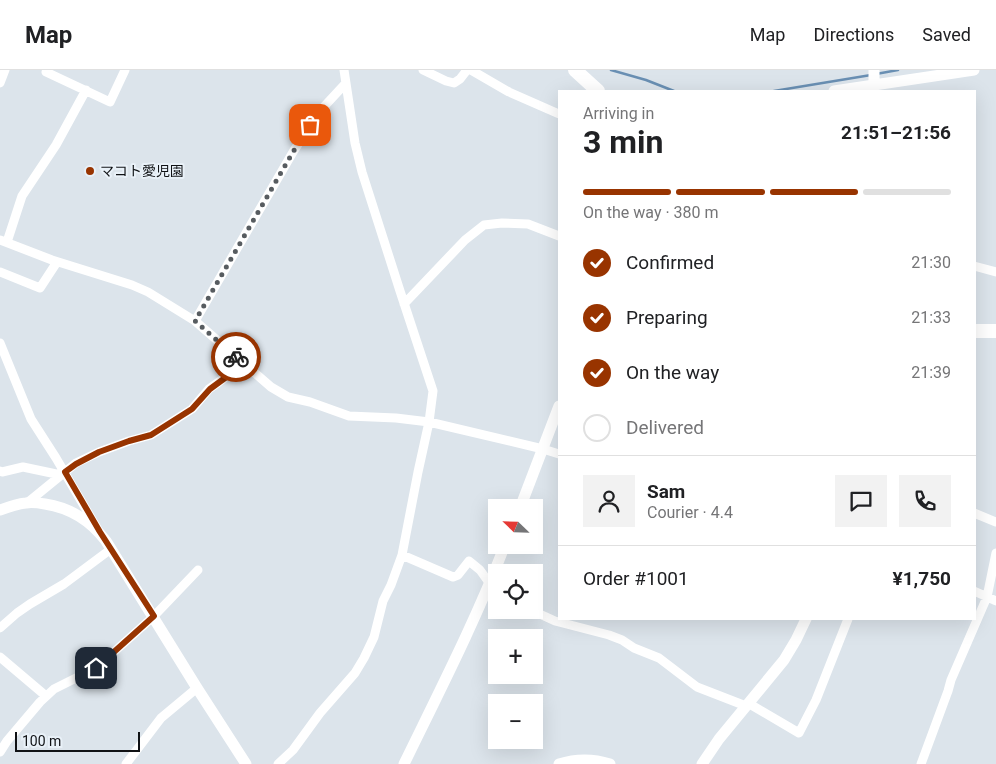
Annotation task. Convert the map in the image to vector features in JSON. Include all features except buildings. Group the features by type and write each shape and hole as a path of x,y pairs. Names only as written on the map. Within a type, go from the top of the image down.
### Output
{"main road":[{"path":"575,70 597,90"},
{"path":"976,331 996,331"}],"street":[{"path":"0,83 5,70"},
{"path":"46,70 46,72 110,102 125,70"},
{"path":"278,764 293,750 320,712 355,673 374,637 384,602 402,556 434,390 404,304 362,172 355,143 344,70"},
{"path":"423,70 454,83 467,70"},
{"path":"471,70 509,92 558,114"},
{"path":"873,88 874,70"},
{"path":"847,90 873,88 974,70"},
{"path":"195,321 293,152 319,112 346,84"},
{"path":"86,90 56,145 22,196 4,241 57,262 132,285 148,292 195,321 271,387 288,397 310,402 349,416 396,418 429,422 558,454"},
{"path":"404,304 465,240 484,225 502,223 528,224 558,236"},
{"path":"0,272 40,288 57,262"},
{"path":"976,267 996,272"},
{"path":"0,343 31,419 246,764"},
{"path":"27,503 76,464 99,452 151,435 192,409 210,389 244,364"},
{"path":"524,499 558,409"},
{"path":"0,471 23,467 63,473"},
{"path":"0,510 27,503 53,506 78,515 100,532"},
{"path":"976,514 996,522"},
{"path":"0,628 17,612 64,584 111,549"},
{"path":"921,764 951,680 987,597 996,553"},
{"path":"402,556 453,576 458,575 469,562 480,570 488,580"},
{"path":"0,752 46,696 54,689 96,668 154,616 198,570"},
{"path":"976,592 996,602"},
{"path":"404,764 488,596"},
{"path":"543,616 555,622 622,640 634,648 659,658 697,687 747,704 800,733 816,700 848,620"},
{"path":"702,764 719,739 784,660 806,620"},
{"path":"0,657 46,696"},
{"path":"126,764 161,718 197,688"},
{"path":"559,764 577,760 610,764"}],"waterway":[{"path":"611,70 671,90"},
{"path":"876,74 898,70"},
{"path":"780,90 871,75"}],"way so far":[{"path":"236,357 195,321 310,125"}],"place":[{"name":"マコト愛児園","path":"90,171"}],"route":[{"path":"96,668 154,616 100,532 65,472 99,452 151,435 192,409 210,389 244,364 236,357"}]}
